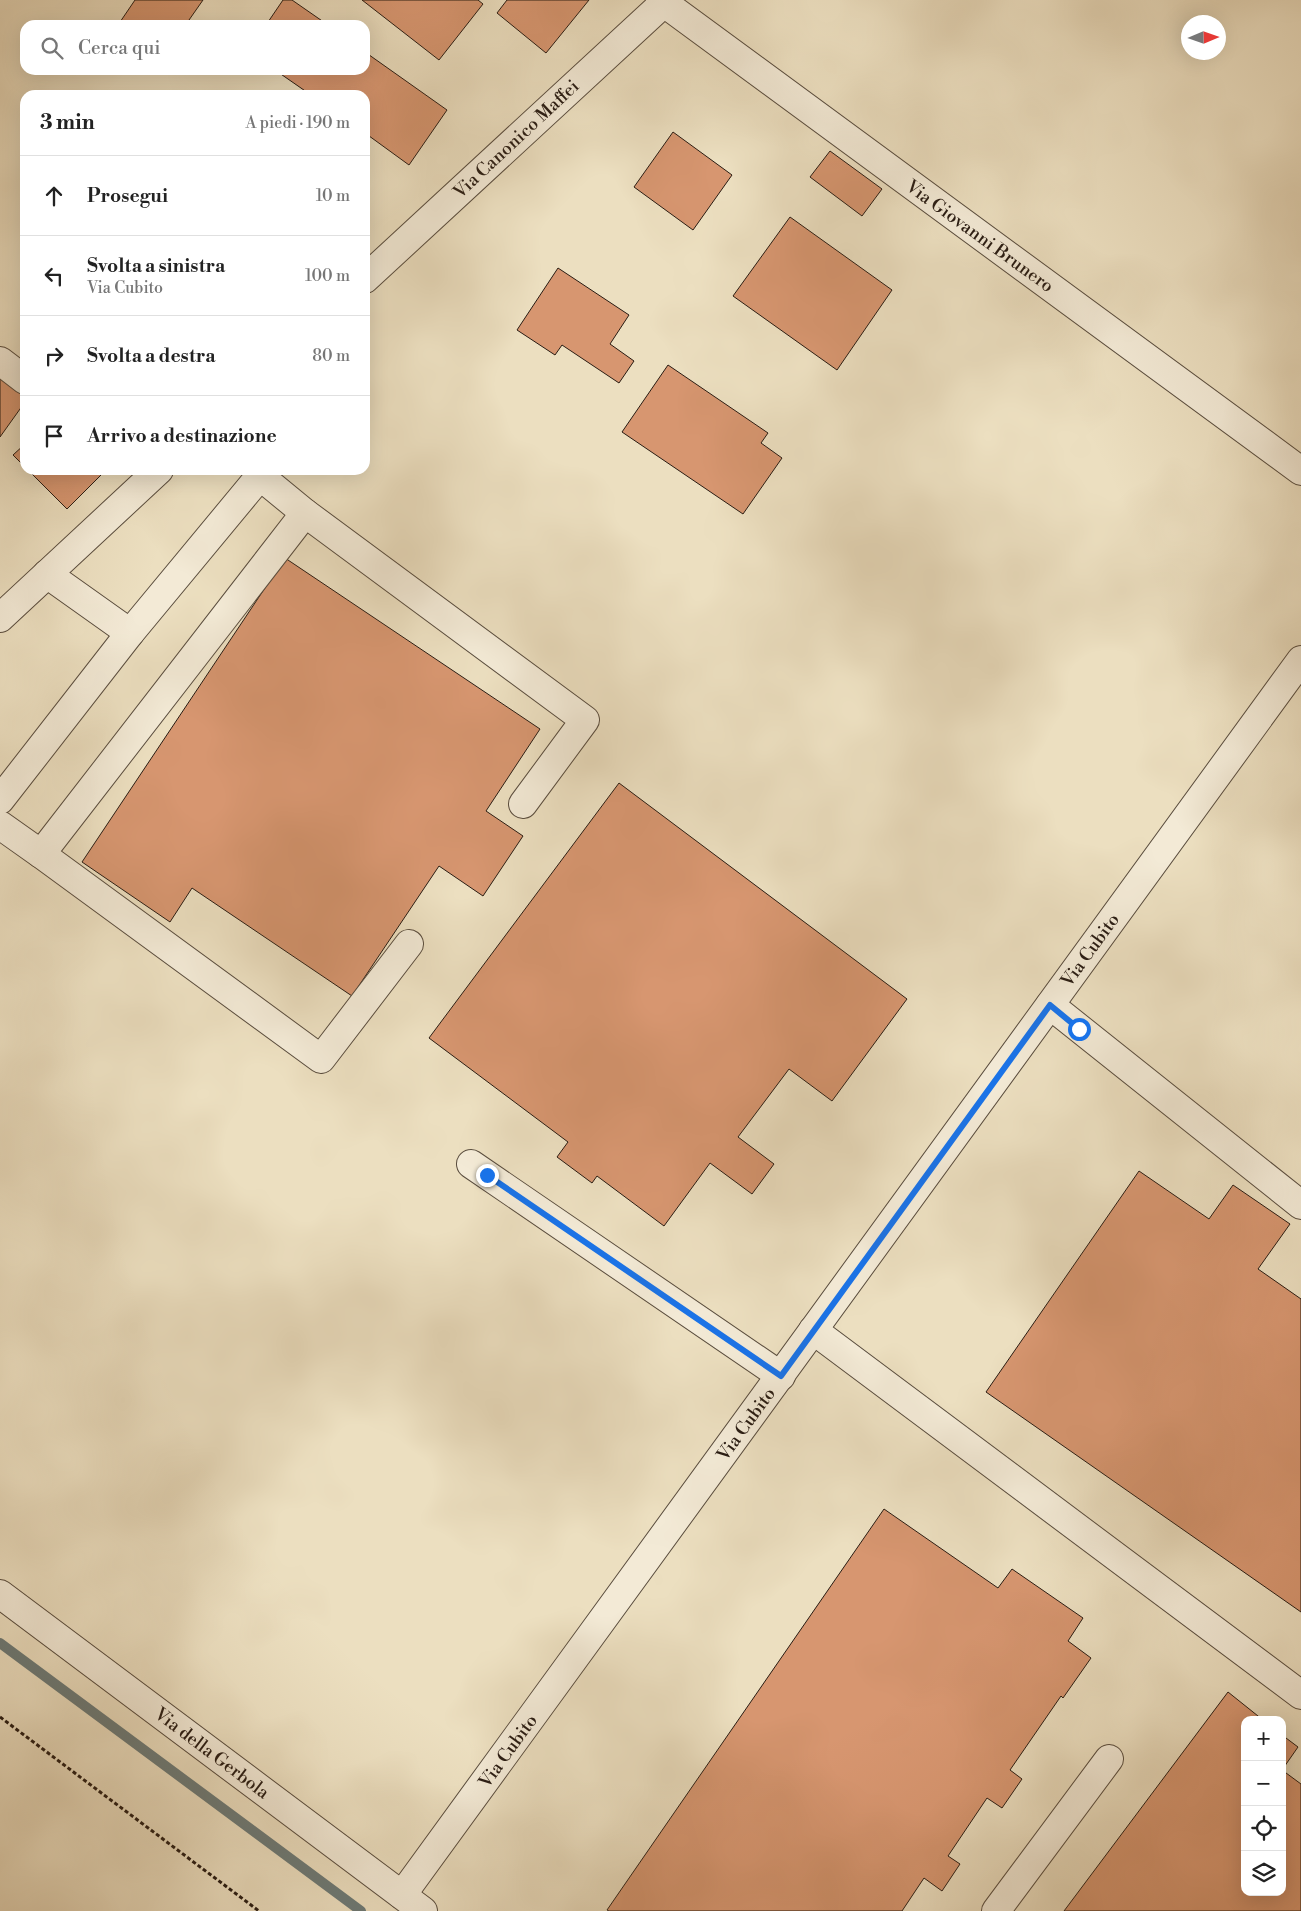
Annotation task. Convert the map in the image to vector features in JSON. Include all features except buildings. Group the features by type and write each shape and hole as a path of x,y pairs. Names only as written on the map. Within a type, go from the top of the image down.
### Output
{"street":[{"name":"Via Canonico Maffei","path":"370,274 663,1"},
{"name":"Via Giovanni Brunero","path":"663,1 1301,471"},
{"path":"0,362 20,376"},
{"path":"0,618 150,475"},
{"path":"0,800 130,633 260,475"},
{"path":"264,475 305,513 585,720 523,804"},
{"path":"41,854 305,513"},
{"path":"46,574 130,633"},
{"name":"Via Cubito","path":"413,1903 813,1330 1301,660"},
{"path":"0,824 321,1060 408,944"},
{"path":"1050,1005 1301,1205"},
{"path":"470,1164 781,1376"},
{"path":"813,1330 1301,1695"},
{"name":"Via della Gerbola","path":"0,1594 413,1903"},
{"path":"996,1911 1109,1759"}],"path":[{"path":"0,1717 258,1911"}],"waterway":[{"path":"0,1643 361,1911"}],"route":[{"path":"487,1175 781,1376 1050,1005 1079,1029"}]}
